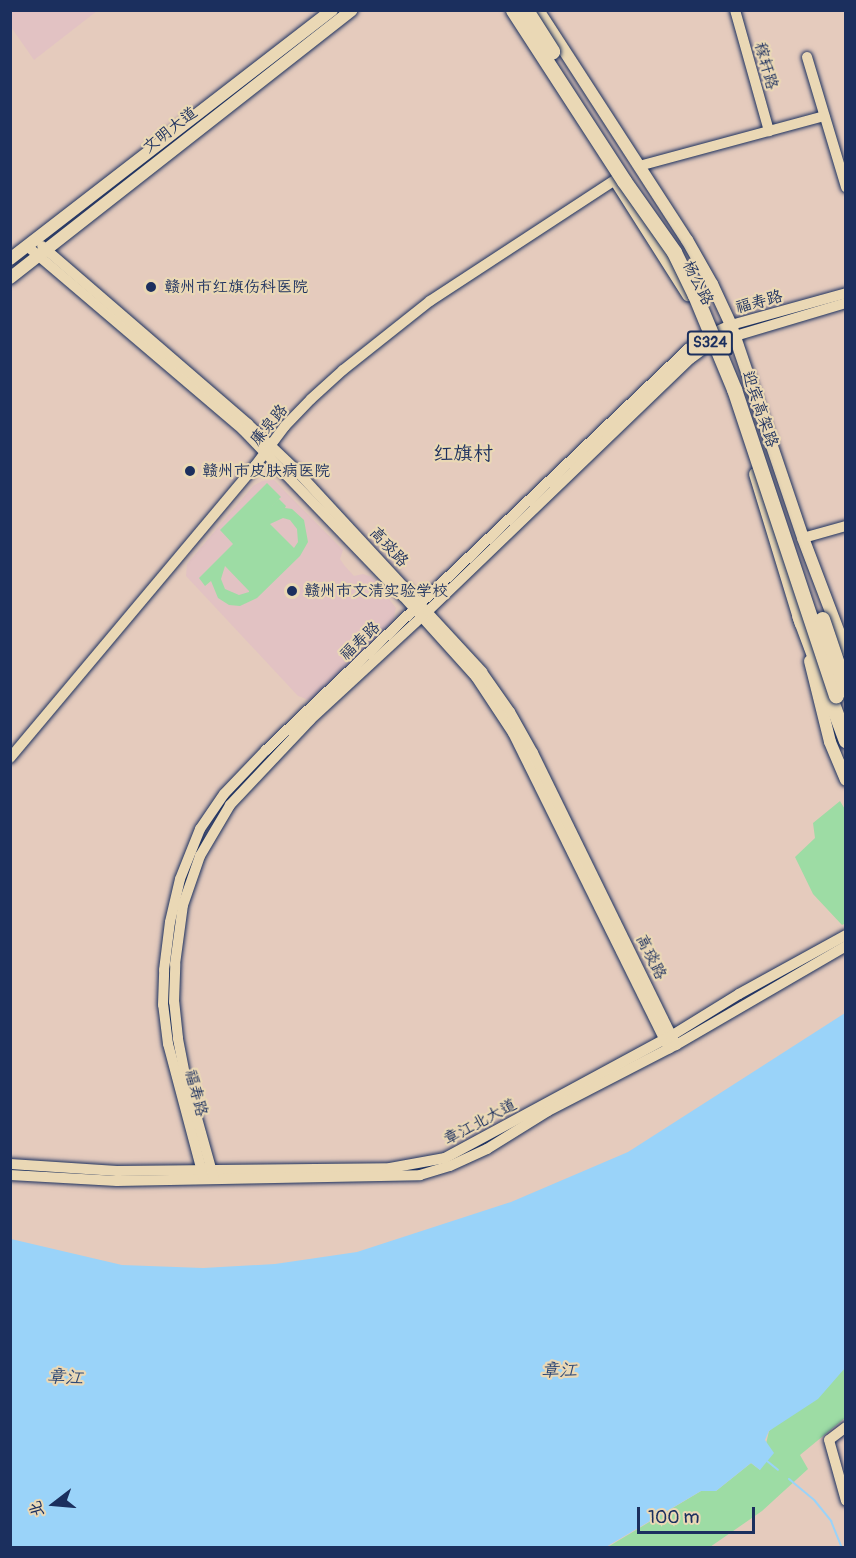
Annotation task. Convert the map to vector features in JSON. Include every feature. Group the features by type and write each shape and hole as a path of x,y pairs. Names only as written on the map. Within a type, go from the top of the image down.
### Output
{"highway":[{"name":"迎宾高架路","path":"513,10 624,181 674,252 700,305 734,389 841,693"},
{"name":"迎宾高架路","path":"526,10 682,248 705,292 743,386 841,693 846,722"},
{"path":"799,615 839,740"}],"main road":[{"name":"文明大道","path":"10,259 332,10"},
{"name":"文明大道","path":"10,278 352,10"},
{"name":"杨公路","path":"505,10 668,260 709,340 799,615 825,716 839,740"},
{"name":"杨公路","path":"538,10 687,240 712,284 733,330 803,538 846,651"},
{"name":"稼轩路","path":"735,10 769,130"},
{"path":"807,57 846,187"},
{"path":"639,166 824,116"},
{"name":"廉泉路","path":"10,758 305,406 343,370 430,300 615,180"},
{"name":"高琰路","path":"31,243 243,430 268,449 482,672 521,730 670,1042"},
{"name":"福寿路","path":"208,1175 170,1056 163,1005 164,970 170,922 180,879 200,829 224,794 266,750 421,610 675,361 709,340 733,330 846,293"},
{"name":"福寿路","path":"733,330 846,303"},
{"path":"803,538 846,526"},
{"path":"839,740 846,761"},
{"name":"S324","path":"839,740 846,780"},
{"name":"章江北大道","path":"670,1042 739,994 846,935"},
{"name":"章江北大道","path":"10,1174 117,1181 390,1168 445,1158 670,1042 846,946"},
{"name":"章江北大道","path":"10,1164 117,1172 208,1175"},
{"path":"846,1427 829,1440 846,1501"}],"shaded area":[{"path":"10,11 97,11 34,60 11,27"},
{"name":"赣州市文清实验学校","path":"274,480 343,550 340,559 354,576 363,574 372,577 396,608 393,621 315,697 309,700 298,696 186,576 187,564 253,486 262,481"}],"green space":[{"path":"267,483 281,497 253,524 279,499 286,506 285,508 292,509 304,520 308,542 300,556 257,598 240,606 229,605 218,598 211,581 205,586 199,578 233,544 220,530","holes":["283,518 290,520 297,529 298,542 294,548 270,524","225,566 249,591 249,592 239,595 225,589 221,579"]},
{"path":"840,801 846,811 846,923 842,925 813,894 795,857 815,838 813,823"},
{"path":"845,1368 845,1418 800,1455 808,1469 762,1511 710,1547 606,1548 701,1491 716,1491 751,1463 760,1470 769,1431"}],"water":[{"name":"章江","path":"845,1013 845,1368 818,1399 769,1431 765,1440 774,1453 760,1470 751,1463 716,1491 701,1491 606,1547 11,1547 11,1239 122,1265 203,1268 275,1264 357,1252 511,1202 628,1152"}],"waterway":[{"path":"767,1461 778,1470"},
{"path":"789,1479 815,1501 831,1521 842,1548"}],"place":[{"name":"赣州市红旗伤科医院","path":"151,287"},
{"name":"赣州市皮肤病医院","path":"190,471"},
{"name":"赣州市文清实验学校","path":"292,591"}],"district":[{"name":"红旗村","path":"463,453"}]}
